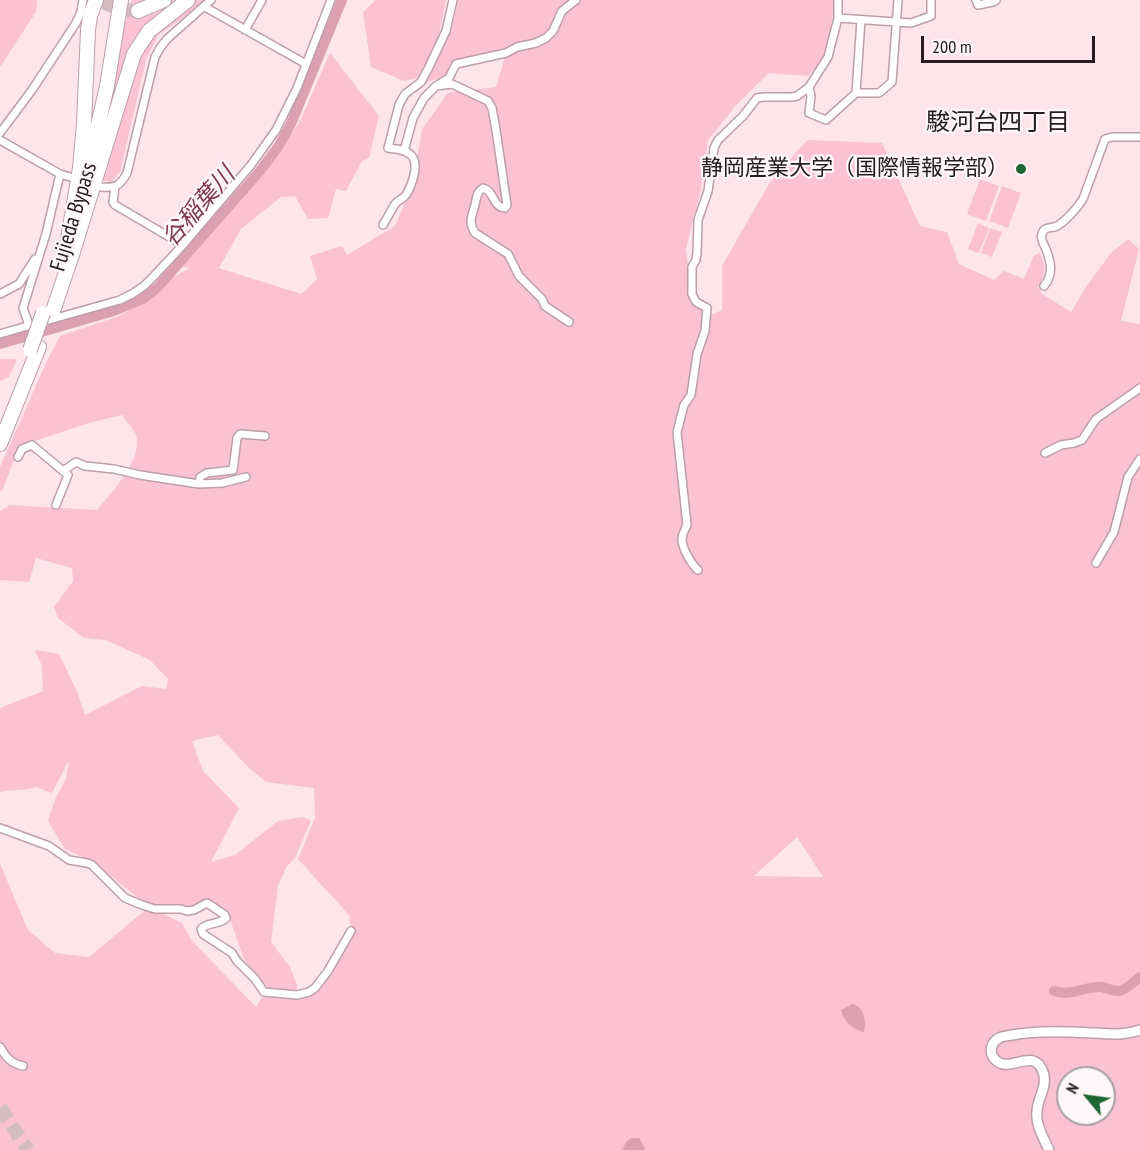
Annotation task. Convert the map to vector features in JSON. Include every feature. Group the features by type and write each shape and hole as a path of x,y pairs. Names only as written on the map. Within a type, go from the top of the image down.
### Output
{"highway":[{"path":"67,245 80,168 88,30 96,0"},
{"name":"Fujieda Bypass","path":"0,427 48,313 86,180 107,86 121,0"},
{"path":"138,11 164,0"},
{"path":"48,313 72,255 134,54 149,31 188,0"},
{"path":"0,444 35,348"}],"street":[{"path":"0,133 76,24 83,0"},
{"path":"101,187 115,187 127,173 155,57 160,48 211,0"},
{"path":"245,30 262,0"},
{"path":"0,334 120,300 132,294 154,276 265,147 297,88 331,0"},
{"path":"383,225 397,201 405,195 414,172 415,162 411,155 404,150 388,148 399,105 405,94 421,82 446,31 453,0"},
{"path":"404,150 413,118 424,98 436,86 449,78 456,64 506,53 546,38 553,31 562,11 576,0"},
{"path":"698,570 689,560 682,538 687,525 677,432 684,405 691,395 697,354 705,331 707,308 696,302 692,294 692,267 696,260 698,220 708,191 714,148 718,140 757,98 797,96 809,87 828,57 838,18 838,0"},
{"path":"809,87 811,96 809,112 826,120 856,93 879,93 892,82 898,0"},
{"path":"838,18 911,24 931,16 931,0"},
{"path":"976,0 978,5 996,0"},
{"path":"205,7 306,64"},
{"path":"856,93 861,20"},
{"path":"436,86 452,84 488,101 492,108 507,205 505,208 500,208 490,191 483,188 479,190 471,216 472,228 475,233 508,254 519,276 542,299 545,306 569,322"},
{"path":"1044,286 1049,280 1051,266 1041,239 1043,231 1046,228 1057,226 1078,207 1105,139 1140,137"},
{"path":"0,140 60,174 70,177"},
{"path":"29,326 23,308 46,234 60,174"},
{"path":"115,187 113,202 115,205 183,245"},
{"path":"0,294 19,284 41,251"},
{"path":"1046,453 1061,445 1082,440 1096,419 1140,388"},
{"path":"199,484 200,477 207,473 233,470 237,438 240,434 265,436"},
{"path":"18,457 22,449 32,445 68,475 56,505"},
{"path":"1096,563 1114,532 1128,477 1140,459"},
{"path":"63,471 76,462 85,466 199,484 222,483 246,477"},
{"path":"0,828 49,846 69,860 87,862 126,898 142,905 155,909 187,911 207,903 226,918 223,921 203,926 201,932 232,953 264,992 297,995 315,988 328,971 351,931"},
{"path":"1049,1150 1042,1136 1036,1114 1045,1080 1039,1063 1032,1060 1000,1064 992,1056 992,1044 999,1038 1024,1034 1053,1032 1121,1034 1140,1030"},
{"path":"0,1047 14,1064 23,1066"}],"shaded area":[{"path":"0,0 37,0 36,12 0,67"},
{"path":"132,0 184,0 149,27 94,166 119,45"},
{"path":"191,0 205,0 200,6 158,35 146,60 120,172 111,182 101,180 139,51 154,30"},
{"path":"376,0 446,0 438,40 418,78 404,81 371,67 363,12"},
{"path":"458,0 834,0 824,58 808,76 769,73 738,103 708,140 700,194 686,249 691,288 711,315 722,310 722,266 769,184 807,140 882,143 920,226 947,232 959,264 994,280 1004,271 1024,279 1034,255 1040,253 1044,270 1038,287 1042,294 1071,312 1111,253 1128,239 1139,249 1121,321 1140,324 1140,1150 0,1150 0,864 28,930 55,953 89,957 149,907 95,863 65,849 48,821 56,797 66,779 69,760 52,793 37,787 0,792 0,708 43,691 42,666 35,650 59,654 76,689 85,715 142,686 166,689 168,679 150,660 106,640 84,638 58,618 54,607 73,581 72,568 36,558 29,582 0,580 0,511 10,505 97,510 123,477 137,448 136,435 122,415 89,423 20,446 0,492 0,467 60,336 119,316 148,300 173,277 190,268 182,267 264,172 299,123 330,53 379,116 369,158 362,161 346,191 336,189 328,218 308,219 295,196 281,197 241,229 219,268 301,294 317,279 310,256 342,246 347,255 395,226 418,172 417,160 422,129 448,93 496,87 506,54 478,55 449,75 424,83 452,29","holes":["218,735 248,767 266,782 314,788 315,818 298,859 349,915 351,931 315,988 305,996 296,999 273,993 297,995 297,985 290,967 271,942 278,885 287,866 295,858 311,820 302,817 278,821 235,855 211,862 239,808 203,771 192,741","797,837 823,877 755,876 755,875","206,901 228,914 244,959 266,991 256,1007 192,941 182,923 151,908 191,912"]},
{"path":"980,179 999,186 986,221 967,214"},
{"path":"1002,186 1021,193 1008,228 989,221"},
{"path":"978,223 989,228 979,253 968,249"},
{"path":"990,228 1002,232 992,257 981,253"},
{"path":"0,359 17,359 9,377 0,381"},
{"path":"852,1004 856,1005 864,1015 864,1032 856,1029 842,1014 841,1010"},
{"path":"631,1138 639,1138 645,1150 622,1150"}],"waterway":[{"name":"谷稲葉川","path":"0,344 114,311 143,299 158,287 260,171 278,147 291,124 342,0"},
{"path":"1054,991 1066,993 1101,987 1120,991 1140,977"}],"tunnel":[{"path":"100,0 118,8 138,11"},
{"path":"0,1108 28,1150"}],"place":[{"name":"静岡産業大学（国際情報学部）","path":"1021,169"}],"district":[{"name":"駿河台四丁目","path":"998,123"}]}
